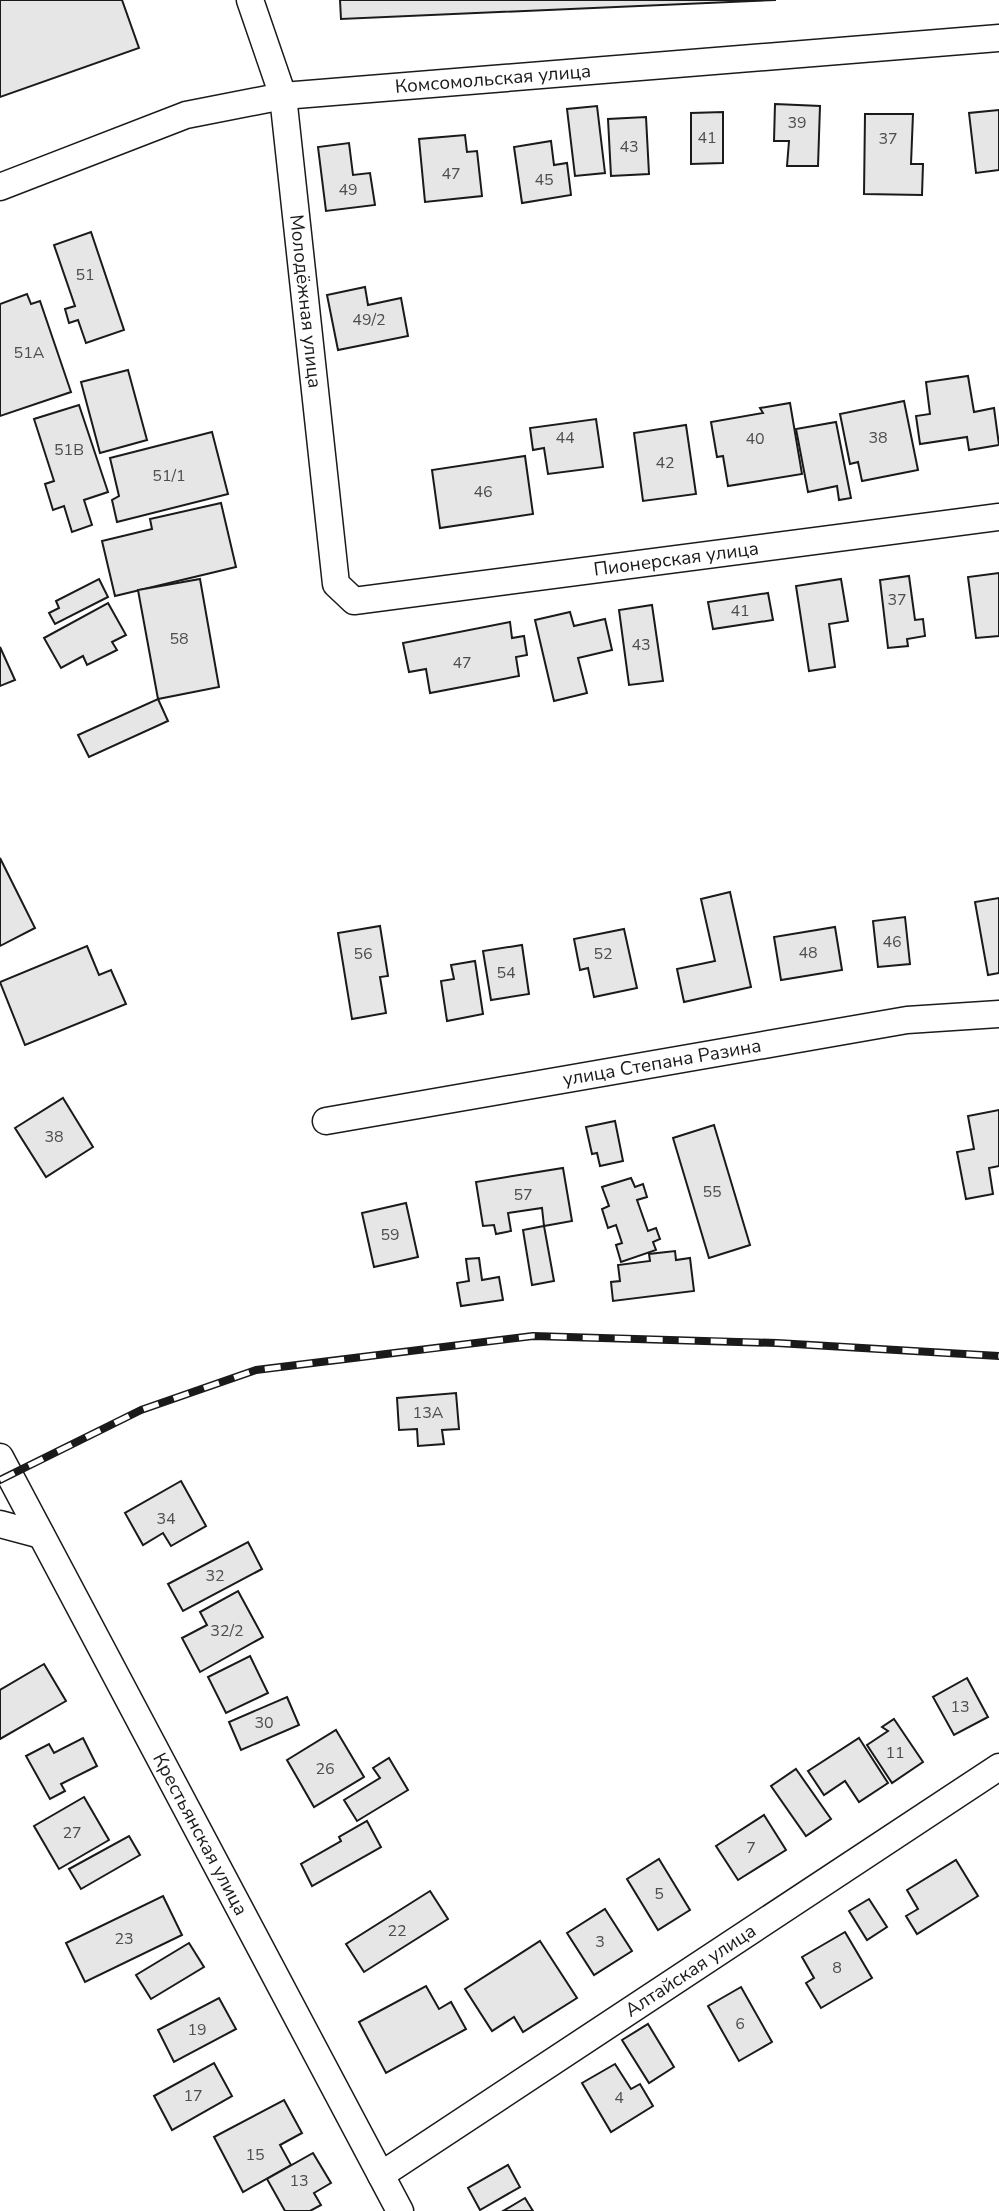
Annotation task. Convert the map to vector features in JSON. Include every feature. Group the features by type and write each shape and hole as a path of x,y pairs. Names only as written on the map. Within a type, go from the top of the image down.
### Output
{"street":[{"name":"Молодёжная улица","path":"250,0 282,96 336,584 354,601"},
{"name":"Комсомольская улица","path":"0,187 186,116 282,96 999,38"},
{"name":"Пионерская улица","path":"354,601 999,517"},
{"name":"улица Степана Разина","path":"326,1121 907,1020 999,1014"},
{"name":"Крестьянская улица","path":"0,1457 400,2211"},
{"path":"0,1524 41,1535"},
{"name":"Алтайская улица","path":"381,2175 999,1768"}],"building":[{"path":"0,0 122,0 139,48 0,97"},
{"path":"340,0 776,0 341,19"},
{"path":"775,104 820,106 818,166 787,166 789,141 774,141"},
{"path":"597,106 605,173 575,176 567,109"},
{"path":"999,110 999,170 976,173 969,113"},
{"path":"723,112 723,163 691,164 691,113"},
{"path":"865,114 913,114 911,164 923,164 922,195 864,194"},
{"path":"646,117 649,174 611,176 608,119"},
{"path":"465,135 467,152 477,151 482,196 425,202 419,139"},
{"path":"551,141 554,165 567,163 571,195 522,203 514,147"},
{"path":"349,143 353,175 370,173 375,205 326,211 318,147"},
{"path":"91,232 124,330 86,343 78,320 69,323 65,309 75,306 54,245"},
{"path":"365,287 368,305 401,298 408,336 338,350 327,295"},
{"path":"27,294 31,304 40,301 71,392 0,416 0,304"},
{"path":"128,370 147,440 100,453 81,382"},
{"path":"968,376 974,412 994,408 999,445 969,450 967,437 920,444 916,416 930,414 926,382"},
{"path":"904,401 918,470 862,481 858,462 850,464 840,414"},
{"path":"790,403 802,474 728,486 723,456 717,457 711,422 763,413 760,408"},
{"path":"79,405 108,492 84,500 92,525 72,532 64,506 53,510 45,484 54,481 34,419"},
{"path":"596,419 603,467 548,474 544,448 533,450 530,428"},
{"path":"836,422 851,498 839,500 837,486 808,492 796,429"},
{"path":"686,425 696,494 643,501 634,433"},
{"path":"212,432 228,494 117,522 112,500 119,496 110,458"},
{"path":"525,456 533,514 440,528 432,470"},
{"path":"221,503 236,567 115,596 102,541 152,529 150,519"},
{"path":"999,573 999,636 976,638 968,577"},
{"path":"909,576 915,620 923,619 925,636 907,639 908,646 888,648 880,580"},
{"path":"99,579 108,597 55,624 49,613 59,608 56,601"},
{"path":"200,579 219,687 158,699 138,590"},
{"path":"841,579 848,621 829,624 835,667 809,671 796,586"},
{"path":"768,593 773,620 713,629 708,602"},
{"path":"108,603 126,635 112,642 117,650 87,665 83,656 61,668 44,638"},
{"path":"652,605 663,681 629,685 619,610"},
{"path":"570,612 574,626 605,619 612,650 578,658 587,693 554,701 535,620"},
{"path":"510,622 512,638 524,636 527,655 516,657 519,676 430,693 426,669 409,672 403,643"},
{"path":"0,647 15,680 0,686"},
{"path":"158,699 168,721 89,757 78,735"},
{"path":"0,858 35,928 0,946"},
{"path":"730,892 751,987 684,1002 677,969 715,961 701,899"},
{"path":"999,898 999,973 988,975 975,902"},
{"path":"905,917 910,964 878,967 873,921"},
{"path":"380,926 388,976 380,977 386,1013 352,1019 338,933"},
{"path":"835,927 842,970 781,980 774,937"},
{"path":"624,929 637,988 594,997 588,968 580,970 574,939"},
{"path":"522,945 529,994 491,1000 483,951"},
{"path":"87,946 99,975 111,970 126,1004 25,1045 0,982"},
{"path":"475,961 483,1014 447,1021 441,981 454,979 451,965"},
{"path":"63,1098 93,1147 46,1177 15,1128"},
{"path":"999,1110 999,1166 989,1168 993,1194 966,1199 957,1152 974,1149 968,1116"},
{"path":"615,1121 623,1161 600,1166 597,1153 592,1154 586,1127"},
{"path":"714,1125 750,1245 709,1258 673,1138"},
{"path":"563,1168 572,1221 544,1226 542,1208 508,1213 511,1231 496,1234 494,1225 483,1226 476,1182"},
{"path":"631,1178 635,1187 643,1184 647,1197 637,1200 648,1231 656,1228 660,1239 653,1242 656,1250 621,1262 616,1245 622,1243 616,1225 608,1228 602,1209 609,1206 602,1187"},
{"path":"406,1203 418,1257 374,1267 362,1213"},
{"path":"544,1226 554,1281 532,1285 523,1230"},
{"path":"675,1251 676,1260 690,1258 694,1291 613,1301 611,1282 620,1281 618,1265 650,1261 649,1254"},
{"path":"479,1258 482,1280 499,1277 503,1300 461,1306 457,1283 469,1281 466,1259"},
{"path":"456,1393 459,1429 442,1430 444,1444 418,1446 417,1429 399,1430 397,1398"},
{"path":"181,1481 206,1526 171,1546 163,1533 143,1545 125,1513"},
{"path":"248,1542 262,1569 183,1611 168,1584"},
{"path":"238,1591 263,1637 200,1672 182,1638 207,1625 200,1612"},
{"path":"250,1656 268,1693 226,1713 208,1677"},
{"path":"44,1664 66,1701 0,1739 0,1690"},
{"path":"967,1678 988,1717 954,1735 933,1697"},
{"path":"287,1697 299,1725 241,1750 229,1722"},
{"path":"894,1719 923,1762 892,1783 867,1745 888,1731 882,1727"},
{"path":"336,1730 364,1777 314,1807 287,1760"},
{"path":"83,1738 97,1766 61,1784 65,1791 50,1799 26,1756 49,1744 54,1753"},
{"path":"859,1738 888,1783 859,1802 845,1781 824,1795 808,1771"},
{"path":"389,1758 408,1790 357,1821 344,1800 380,1778 373,1768"},
{"path":"796,1769 831,1819 806,1836 771,1786"},
{"path":"84,1797 109,1840 59,1869 34,1826"},
{"path":"764,1815 786,1850 738,1880 716,1846"},
{"path":"367,1821 381,1847 312,1886 301,1864 341,1841 339,1837"},
{"path":"129,1836 140,1855 81,1889 69,1869"},
{"path":"659,1859 690,1910 658,1930 627,1879"},
{"path":"956,1860 978,1896 917,1934 906,1916 918,1909 907,1890"},
{"path":"430,1891 448,1919 364,1972 346,1944"},
{"path":"163,1896 182,1935 85,1982 66,1943"},
{"path":"869,1899 887,1927 867,1940 849,1911"},
{"path":"605,1909 632,1951 594,1975 567,1933"},
{"path":"845,1932 872,1978 821,2008 806,1983 814,1978 802,1957"},
{"path":"540,1941 577,1998 523,2032 514,2017 492,2031 465,1989"},
{"path":"189,1943 204,1967 151,1999 136,1975"},
{"path":"426,1986 439,2009 451,2002 466,2029 386,2073 359,2022"},
{"path":"741,1987 772,2042 739,2061 708,2006"},
{"path":"219,1998 236,2029 174,2062 158,2030"},
{"path":"648,2024 674,2067 649,2083 622,2040"},
{"path":"214,2063 232,2096 172,2130 154,2096"},
{"path":"615,2064 631,2089 640,2084 653,2106 611,2132 582,2083"},
{"path":"284,2100 302,2133 280,2145 291,2165 243,2192 214,2137"},
{"path":"313,2153 331,2183 314,2193 321,2205 310,2211 285,2211 267,2179"},
{"path":"508,2165 520,2187 480,2210 468,2188"},
{"path":"525,2198 533,2211 503,2211"}],"railway":[{"path":"0,1480 141,1410 256,1370 533,1336 777,1343 999,1356"}]}
